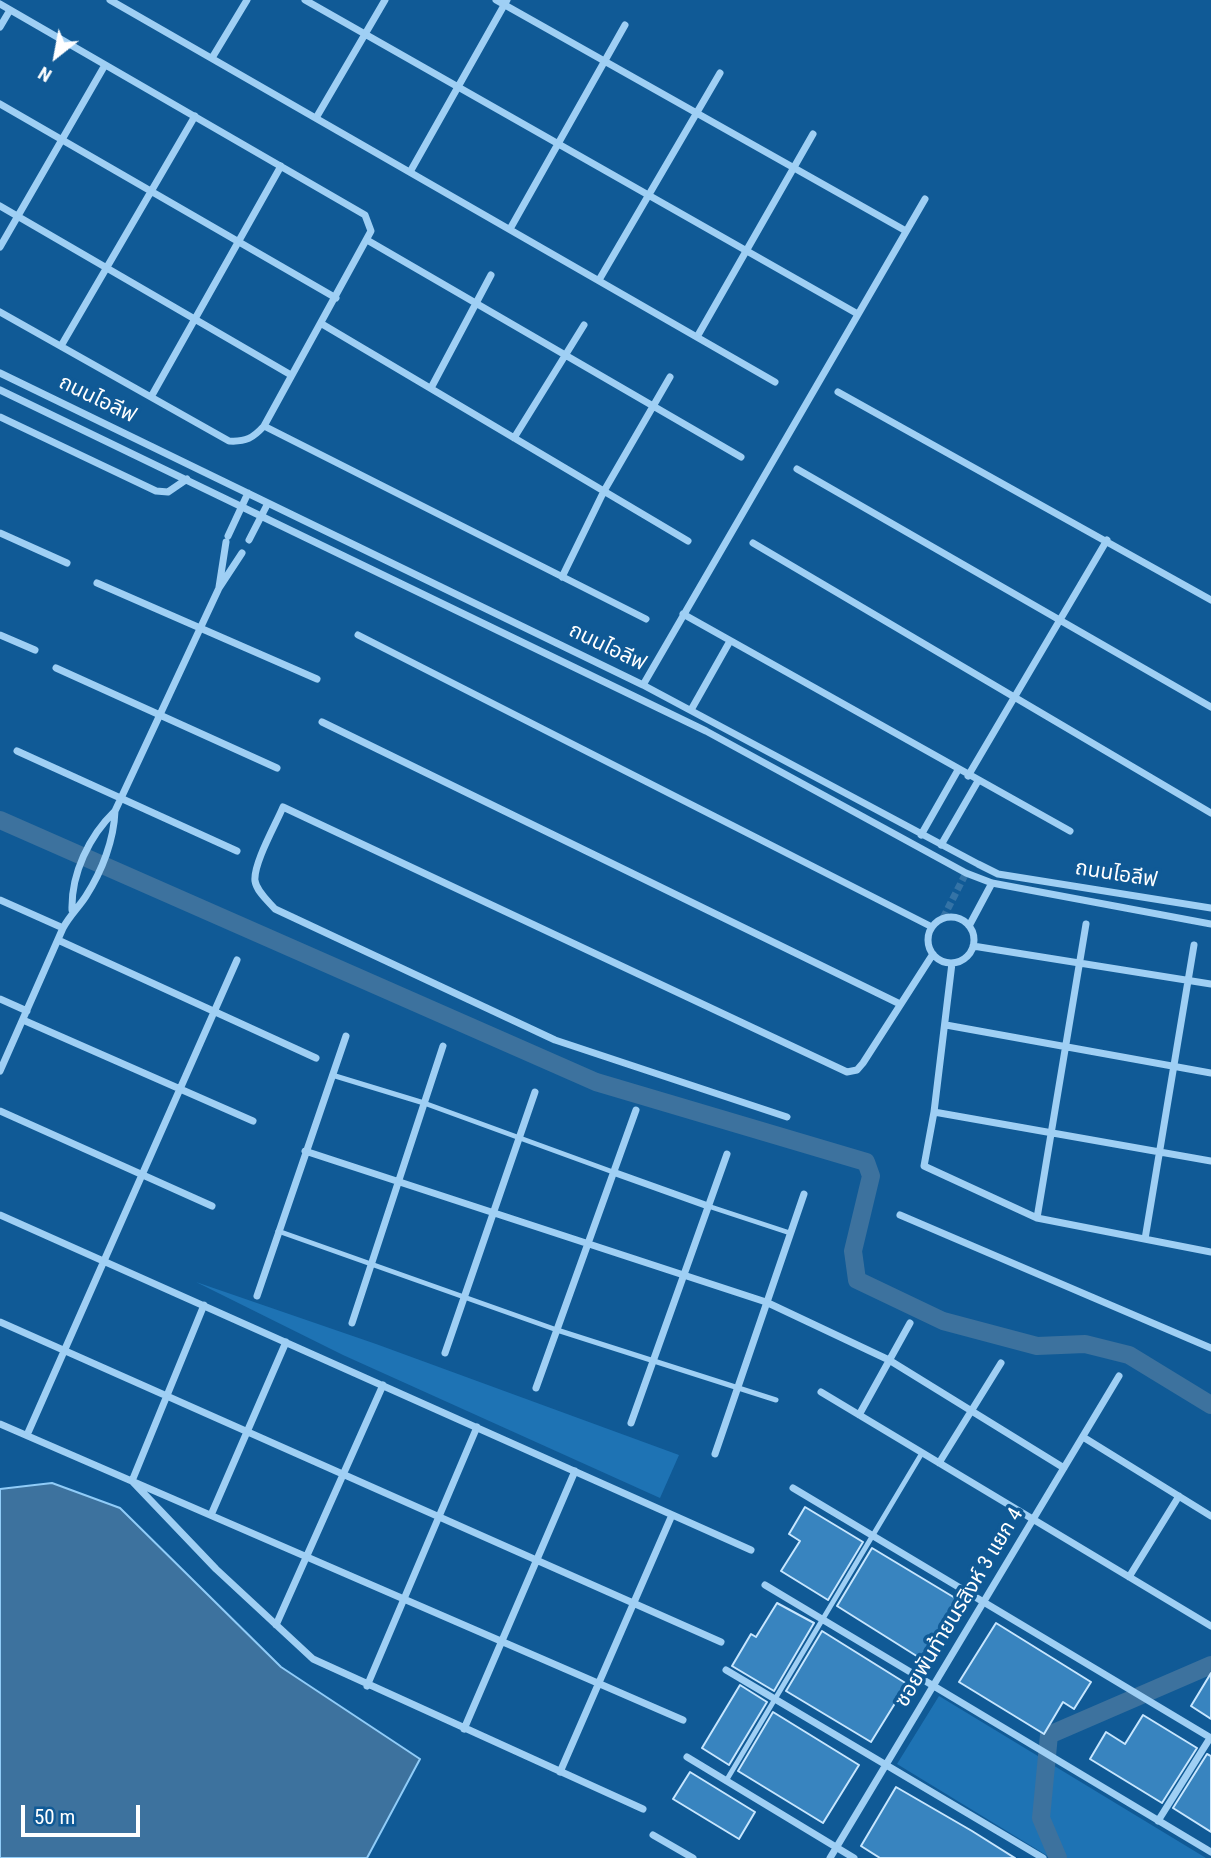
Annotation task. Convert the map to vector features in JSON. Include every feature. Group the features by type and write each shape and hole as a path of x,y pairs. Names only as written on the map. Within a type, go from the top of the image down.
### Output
{"street":[{"path":"110,0 121,3 775,382"},
{"path":"212,58 247,0"},
{"path":"305,0 856,313"},
{"path":"317,118 385,0"},
{"path":"496,0 505,2 604,61 906,231"},
{"path":"410,172 505,2"},
{"path":"0,4 365,215 371,231 264,426 254,437 243,442 229,441 0,312"},
{"path":"0,27 10,10"},
{"path":"510,229 625,25"},
{"path":"0,247 16,215 63,140 105,65"},
{"path":"599,280 720,73"},
{"path":"0,104 336,298"},
{"path":"61,346 195,116"},
{"path":"696,337 813,134"},
{"path":"151,397 281,166"},
{"path":"643,684 856,313 925,199"},
{"path":"0,206 291,375"},
{"path":"367,240 741,457"},
{"path":"430,388 491,275"},
{"path":"322,324 688,541"},
{"path":"514,438 584,325"},
{"name":"ถนนไอลีฟ","path":"0,373 643,684 921,835 998,873 1211,908"},
{"path":"562,577 604,491 670,377"},
{"name":"ถนนไอลีฟ","path":"0,390 706,731 967,873 992,883 1211,924"},
{"path":"838,393 1211,600"},
{"path":"0,418 156,491 169,492 187,480"},
{"path":"264,426 646,619"},
{"path":"797,469 1211,707"},
{"path":"219,588 227,539 248,493"},
{"path":"249,540 268,503"},
{"path":"0,533 66,564"},
{"path":"968,776 1107,540"},
{"path":"753,542 1211,813"},
{"path":"72,910 75,877 93,837 115,811 219,588 242,553"},
{"path":"97,583 317,678"},
{"path":"683,614 1070,831"},
{"path":"0,635 35,650"},
{"path":"358,635 932,927"},
{"path":"691,709 730,641"},
{"path":"56,668 277,768"},
{"path":"322,722 900,1004"},
{"path":"17,751 237,851"},
{"path":"921,835 958,770"},
{"path":"941,845 978,781"},
{"path":"787,1117 555,1040 275,909 261,893 255,880 261,858 283,807 832,1068 848,1072 858,1070 933,954"},
{"path":"0,1071 63,928 72,910 85,898 110,845 115,811"},
{"path":"969,926 951,917 932,927 928,940 933,954 952,963 965,958 973,946 969,926 992,883"},
{"path":"0,900 63,928"},
{"path":"1037,1217 1086,924"},
{"path":"58,940 316,1058"},
{"path":"1144,1239 1194,945"},
{"path":"973,946 1211,984"},
{"path":"27,1435 237,960"},
{"path":"952,963 934,1112 923,1166 1037,1217 1211,1252"},
{"path":"0,999 27,1011"},
{"path":"23,1020 253,1121"},
{"path":"946,1025 1211,1073"},
{"path":"257,1296 346,1036"},
{"path":"352,1323 443,1046"},
{"path":"445,1353 535,1092"},
{"path":"536,1388 636,1110"},
{"path":"0,1111 212,1206"},
{"path":"934,1112 1211,1161"},
{"path":"305,1151 766,1302 890,1360 1064,1468"},
{"path":"631,1423 727,1154"},
{"path":"614,1172 708,1206"},
{"path":"715,1454 804,1194"},
{"path":"900,1214 1211,1348"},
{"path":"0,1215 751,1549"},
{"path":"132,1481 204,1306"},
{"path":"0,1322 721,1642"},
{"path":"859,1415 910,1323"},
{"path":"211,1515 286,1342"},
{"path":"939,1463 1001,1363"},
{"name":"ซอยพันท้ายนรสิงห์ 3 แยก 4","path":"830,1858 1119,1376"},
{"path":"276,1625 383,1385"},
{"path":"821,1392 1211,1626"},
{"path":"0,1424 683,1720"},
{"path":"367,1686 477,1427"},
{"path":"1083,1437 1211,1516"},
{"path":"464,1729 575,1471"},
{"path":"132,1481 216,1569 313,1659 367,1686 643,1809"},
{"path":"793,1488 1211,1738 1158,1821"},
{"path":"1129,1577 1179,1496"},
{"path":"560,1772 672,1515"},
{"path":"765,1585 1211,1853"},
{"path":"726,1670 1043,1858"},
{"path":"687,1757 854,1858"},
{"path":"653,1835 693,1858"}],"lane":[{"path":"332,1075 424,1103 614,1172"},
{"path":"708,1206 790,1233"},
{"path":"278,1231 465,1295 557,1330 737,1389 776,1399"},
{"path":"726,1781 922,1453"}],"shaded area":[{"path":"196,1282 376,1344 679,1455 660,1498 343,1355"},
{"path":"52,1483 120,1508 281,1667 420,1759 367,1858 0,1858 0,1489"},
{"path":"939,1696 1206,1858 1051,1858 897,1764"}],"building":[{"path":"805,1507 863,1542 828,1600 781,1571 800,1541 789,1534"},
{"path":"872,1548 960,1601 923,1660 837,1606"},
{"path":"777,1603 814,1623 774,1691 732,1666 751,1634 756,1637"},
{"path":"996,1623 1091,1682 1074,1709 1063,1702 1044,1734 959,1682"},
{"path":"822,1631 907,1684 871,1742 786,1691"},
{"path":"1211,1673 1211,1719 1191,1706"},
{"path":"740,1685 767,1702 729,1765 702,1748"},
{"path":"773,1712 859,1765 823,1823 738,1771"},
{"path":"1143,1715 1197,1748 1162,1803 1090,1759 1106,1732 1125,1744"},
{"path":"1207,1754 1211,1756 1211,1832 1173,1808"},
{"path":"690,1772 755,1812 739,1839 673,1799"},
{"path":"896,1787 1015,1858 880,1858 861,1846"}],"waterway":[{"path":"0,820 596,1082 866,1162 871,1176 853,1251 857,1280 943,1321 1037,1346 1085,1344 1129,1355 1211,1405"},
{"path":"1058,1858 1041,1818 1049,1735 1211,1665"}],"tunnel":[{"path":"943,918 966,873"}]}
